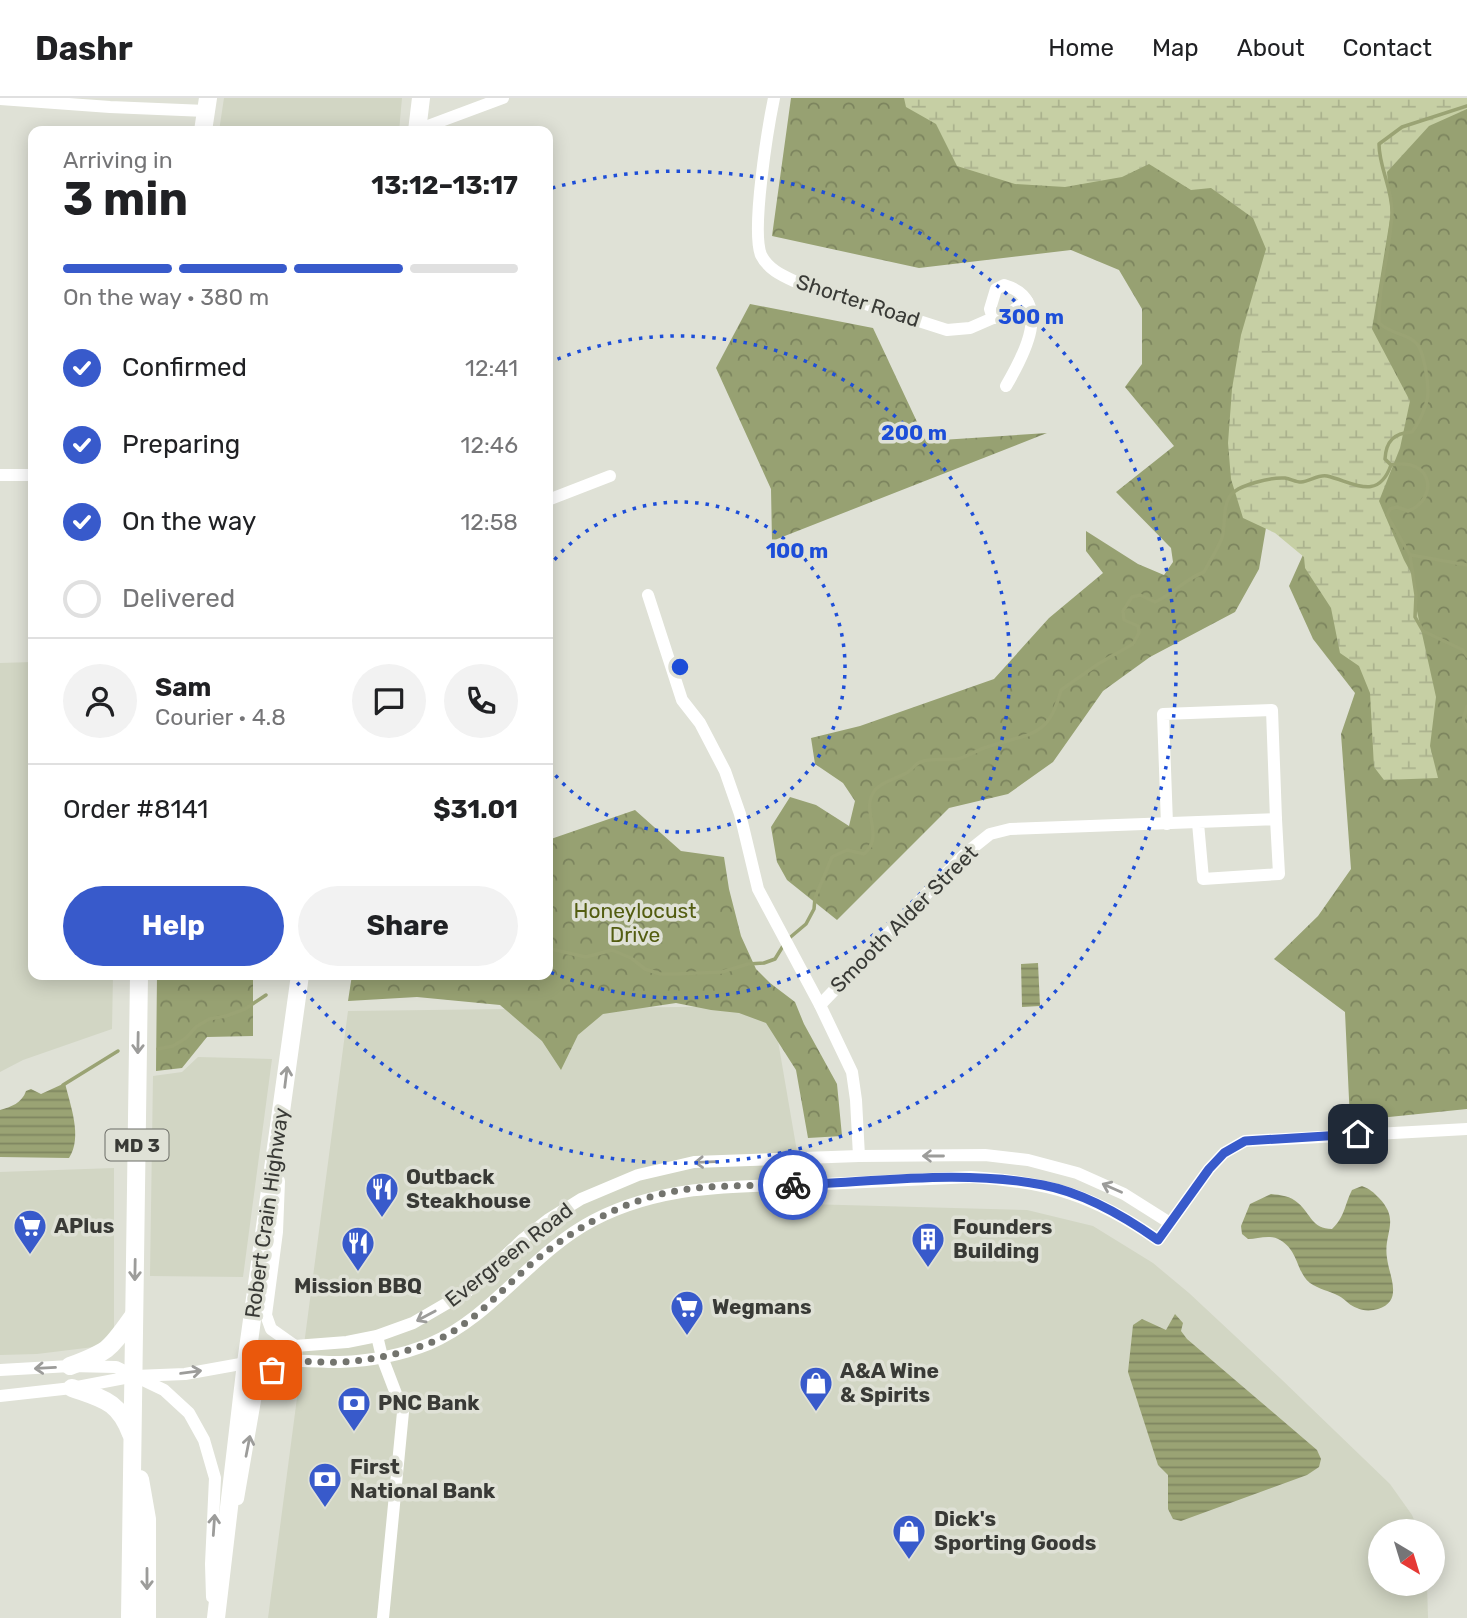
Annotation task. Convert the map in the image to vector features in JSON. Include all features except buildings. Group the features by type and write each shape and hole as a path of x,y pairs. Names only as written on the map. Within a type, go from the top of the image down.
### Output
{"highway":[{"path":"418,126 421,98"},
{"path":"205,126 207,104"},
{"name":"MD 3","path":"131,1618 139,980"},
{"name":"Robert Crain Highway","path":"215,1618 246,1363 299,980"},
{"path":"70,1366 106,1351 134,1315"},
{"path":"72,1388 106,1400 117,1407 125,1417 133,1438 147,1519 147,1618"}],"street":[{"path":"430,126 503,98"},
{"name":"Shorter Road","path":"774,98 763,166 758,237 760,253 767,265 779,275 947,330 970,328 1005,316 1027,301"},
{"path":"0,99 110,107 207,104"},
{"path":"993,318 990,309 992,299 996,289 1004,285 1022,293 1032,316 1031,337 1022,360 1006,386"},
{"path":"0,475 28,475"},
{"path":"553,498 610,476"},
{"path":"648,595 682,700 701,723 725,771 740,814 758,889 796,956 852,1072 859,1156"},
{"path":"1167,824 1163,714 1272,710 1279,874 1203,879 1198,823"},
{"name":"Smooth Alder Street","path":"820,1005 965,854 990,834 1010,829 1276,819"},
{"name":"Evergreen Road","path":"282,1107 277,1232 266,1315 271,1329 280,1338 295,1346 347,1342 377,1336 413,1323 468,1291 522,1240 581,1199 638,1175 694,1162 985,1155 1028,1160 1077,1173 1125,1194 1170,1223"},
{"name":"Evergreen Road","path":"135,1376 185,1374 246,1363 342,1362 382,1357 429,1344 472,1318 562,1240 594,1220 628,1205 666,1193 713,1187 971,1177 999,1179 1045,1185 1083,1198 1125,1217 1158,1240 1209,1169 1224,1153 1245,1141 1467,1129"},
{"path":"377,1336 403,1412 383,1618"},
{"path":"219,1585 249,1443 257,1389 263,1377 285,1362"},
{"path":"0,1370 70,1366 116,1367 164,1390 189,1413 204,1440 215,1478 211,1564 215,1618"},
{"path":"0,1396 72,1388 135,1376"}],"shaded area":[{"path":"224,98 402,98 399,126 220,126"},
{"path":"28,662 28,980 113,980 112,1029 23,1060 0,1072 0,663"},
{"path":"1038,963 1040,1006 1022,1007 1021,964"},
{"path":"772,1006 806,1204 1027,1210 1093,1226 1153,1263 1189,1293 1390,1484 1414,1519 1368,1519 1368,1596 1427,1596 1428,1618 268,1618 348,1011"},
{"path":"198,1057 272,1059 243,1277 150,1276 153,1076 182,1072"},
{"path":"65,1083 75,1131 73,1150 69,1158 0,1157 0,1110 19,1101 26,1091 31,1089 41,1094"},
{"path":"114,1168 114,1330 102,1346 37,1354 0,1355 0,1172"},
{"path":"1362,1186 1379,1198 1390,1220 1386,1249 1393,1294 1386,1305 1378,1309 1359,1309 1339,1296 1310,1283 1291,1250 1280,1240 1268,1237 1248,1239 1242,1234 1241,1226 1250,1204 1271,1194 1292,1199 1316,1224 1332,1229 1342,1216 1352,1190"},
{"path":"1175,1314 1183,1323 1181,1331 1187,1339 1317,1450 1321,1459 1319,1467 1307,1475 1181,1521 1173,1519 1168,1509 1168,1475 1158,1465 1128,1372 1133,1325 1142,1319 1166,1330"}],"green space":[{"path":"791,98 1467,98 1467,1109 1350,1121 1345,1012 1274,959 1318,916 1351,869 1341,734 1355,693 1313,639 1289,586 1315,528 1269,510 1259,569 1235,612 1150,657 1103,691 1053,762 1008,794 949,808 837,920 787,880 777,862 771,827 790,797 816,805 849,826 855,801 843,783 815,764 811,738 860,726 994,679 1049,618 1103,573 1086,551 1086,531 1138,564 1164,575 1173,562 1171,548 1116,492 1174,446 1125,387 1142,364 1142,309 1119,270 1071,250 919,268 772,236"},
{"path":"904,98 1467,98 1467,109 1429,126 1387,172 1391,213 1372,329 1410,401 1400,448 1379,501 1415,580 1415,602 1436,697 1430,746 1438,778 1384,780 1374,767 1370,693 1359,666 1340,653 1331,608 1305,568 1304,557 1275,533 1243,518 1231,479 1228,443 1232,389 1241,335 1266,249 1253,218 1211,188 1191,190 1149,164 1122,177 1065,187 1015,184 957,166 936,124 906,107"},
{"path":"750,304 873,328 926,441 1047,433 772,541 771,489 716,368"},
{"name":"Honeylocust Drive","path":"635,810 681,851 724,857 741,936 756,969 795,1002 837,1084 842,1136 808,1138 796,1070 766,1023 739,1013 676,1003 603,1014 578,1035 561,1070 542,1041 500,1005 417,997 348,1001 351,980 553,980 553,838"},
{"path":"157,980 253,980 253,1036 207,1037 182,1068 156,1071"}],"waterway":[{"path":"1467,106 1402,127 1379,144 1392,205 1379,323 1417,344 1424,360 1428,392 1425,408 1415,428 1412,432 1392,439 1385,459 1391,465 1406,464 1416,467 1424,473 1427,490 1418,506 1408,511 1397,507 1390,509 1387,515 1410,555 1416,595 1415,617 1423,631 1463,650 1467,656"},
{"path":"787,940 806,924 832,857 847,850 864,854 870,847 873,839 870,806 875,790 908,772 920,762 961,758 1026,736 1043,726 1050,718 1061,690 1133,644 1139,633 1138,626 1124,620 1123,611 1132,597 1140,595 1155,602 1204,572 1222,538 1226,506 1234,492 1255,482 1285,478 1301,482 1324,476 1364,487 1372,486 1386,476 1391,465"},
{"path":"1411,555 1467,565"},
{"path":"1467,706 1463,721 1467,728"},
{"path":"553,949 586,957 612,950 631,958 645,969 660,974 676,974 722,972 748,964 764,963 775,959 783,946"},
{"path":"158,1049 173,1046 209,1019 245,1009 266,995"},
{"path":"63,1085 118,1051"}],"way so far":[{"path":"272,1370 285,1362 342,1362 382,1357 429,1344 472,1318 562,1240 594,1220 628,1205 666,1193 713,1187 793,1185"}],"place":[{"name":"Outback Steakhouse","path":"382,1219"},
{"name":"APlus","path":"30,1256"},
{"name":"Founders Building","path":"928,1269"},
{"name":"Mission BBQ","path":"358,1273"},
{"name":"Wegmans","path":"687,1337"},
{"name":"A&A Wine & Spirits","path":"816,1413"},
{"name":"PNC Bank","path":"354,1433"},
{"name":"First National Bank","path":"325,1509"},
{"name":"Dick's Sporting Goods","path":"909,1561"}],"route":[{"path":"793,1185 971,1177 1045,1185 1125,1217 1158,1240 1209,1169 1224,1153 1245,1141 1358,1134"}]}
